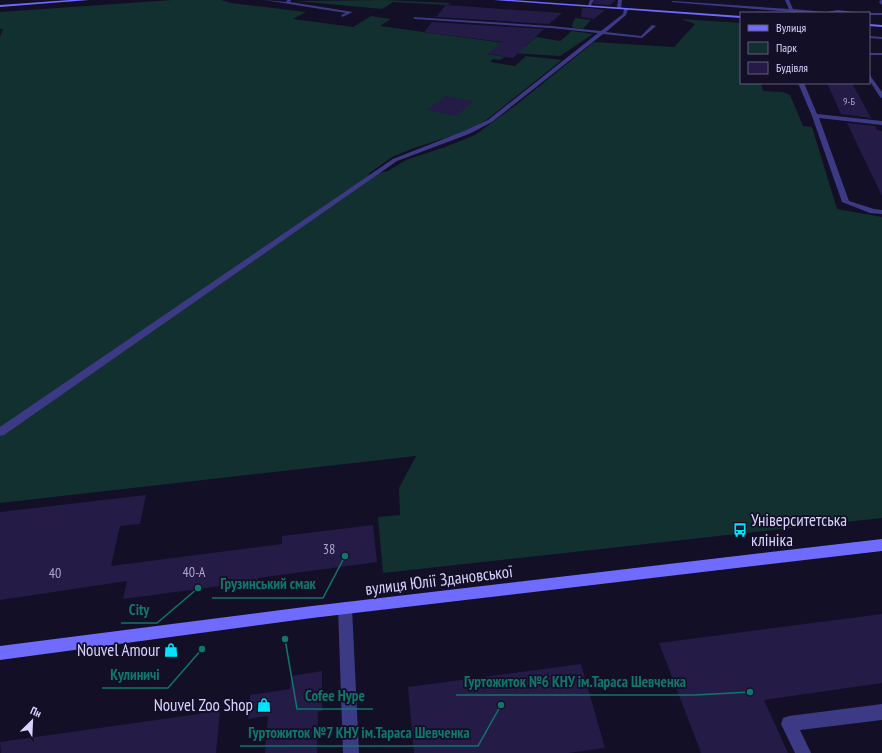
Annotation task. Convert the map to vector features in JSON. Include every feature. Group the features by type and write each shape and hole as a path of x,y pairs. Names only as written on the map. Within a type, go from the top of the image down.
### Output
{"main road":[{"path":"11,5 14,0"},
{"path":"0,6 87,0"},
{"path":"496,0 740,17"},
{"path":"870,25 882,27"},
{"name":"вулиця Юлії Здановської","path":"0,653 345,608 882,545"}],"street":[{"path":"266,0 289,2 350,12 342,16"},
{"path":"590,6 592,0"},
{"path":"618,8 620,0"},
{"path":"787,0 792,11"},
{"path":"673,12 673,1 792,11 826,12"},
{"path":"0,432 395,160 468,133 490,121 602,33 625,14 626,9"},
{"path":"870,14 882,14"},
{"path":"416,18 551,27 642,37 654,26"},
{"path":"870,37 882,38"},
{"path":"870,54 882,54"},
{"path":"870,78 882,96"},
{"path":"801,84 815,116 846,202 873,211 882,212"},
{"path":"815,116 882,123"},
{"path":"345,608 351,753"},
{"path":"802,753 789,724 882,712"}],"green space":[{"path":"172,0 221,0 231,3 306,12 293,19 353,27 371,16 391,19 380,26 526,46 536,37 560,41 572,31 593,34 560,56 511,53 488,54 505,57 499,60 493,59 490,62 515,66 526,56 562,60 485,121 464,132 414,148 392,157 367,175 388,171 406,160 475,135 516,105 594,42 674,47 695,24 681,19 740,23 740,84 761,84 763,91 783,92 790,95 803,126 812,127 837,209 882,217 882,518 383,573 378,517 400,515 399,488 416,456 0,503 0,37 3,29 0,29 0,12"},
{"path":"385,0 452,3 446,5 393,2 382,9 296,1"},
{"path":"575,18 591,20 583,29 573,28 572,25"}],"building":[{"path":"595,0 616,0 610,5 593,4"},
{"path":"446,5 562,13 549,24 436,17"},
{"path":"582,8 605,10 594,19 581,17"},
{"path":"432,22 544,29 513,58 488,54 502,42 424,32"},
{"path":"827,84 853,84 871,118 841,114"},
{"path":"446,96 474,101 456,116 427,110"},
{"path":"847,123 875,126 877,130 882,131 882,196"},
{"path":"146,495 140,524 120,526 111,566 282,544 282,536 373,525 377,562 258,578 258,581 123,599 127,581 0,600 0,512"},
{"path":"882,614 882,683 764,700 788,753 701,753 659,643"},
{"path":"581,664 605,748 568,753 414,753 408,687"},
{"path":"322,671 322,711 318,711 317,753 265,753 268,716 248,719 250,695 290,689 291,676"},
{"path":"220,711 216,753 1,753 0,742"}],"place":[{"name":"Університетська клініка","path":"740,530"},
{"name":"Грузинський смак","path":"345,556"},
{"name":"City","path":"198,588"},
{"name":"Cofee Hype","path":"285,639"},
{"name":"Кулиничі","path":"202,649"},
{"name":"Nouvel Amour","path":"171,650"},
{"name":"Гуртожиток №6 КНУ ім.Тараса Шевченка","path":"750,692"},
{"name":"Nouvel Zoo Shop","path":"264,705"},
{"name":"Гуртожиток №7 КНУ ім.Тараса Шевченка","path":"501,705"}]}
